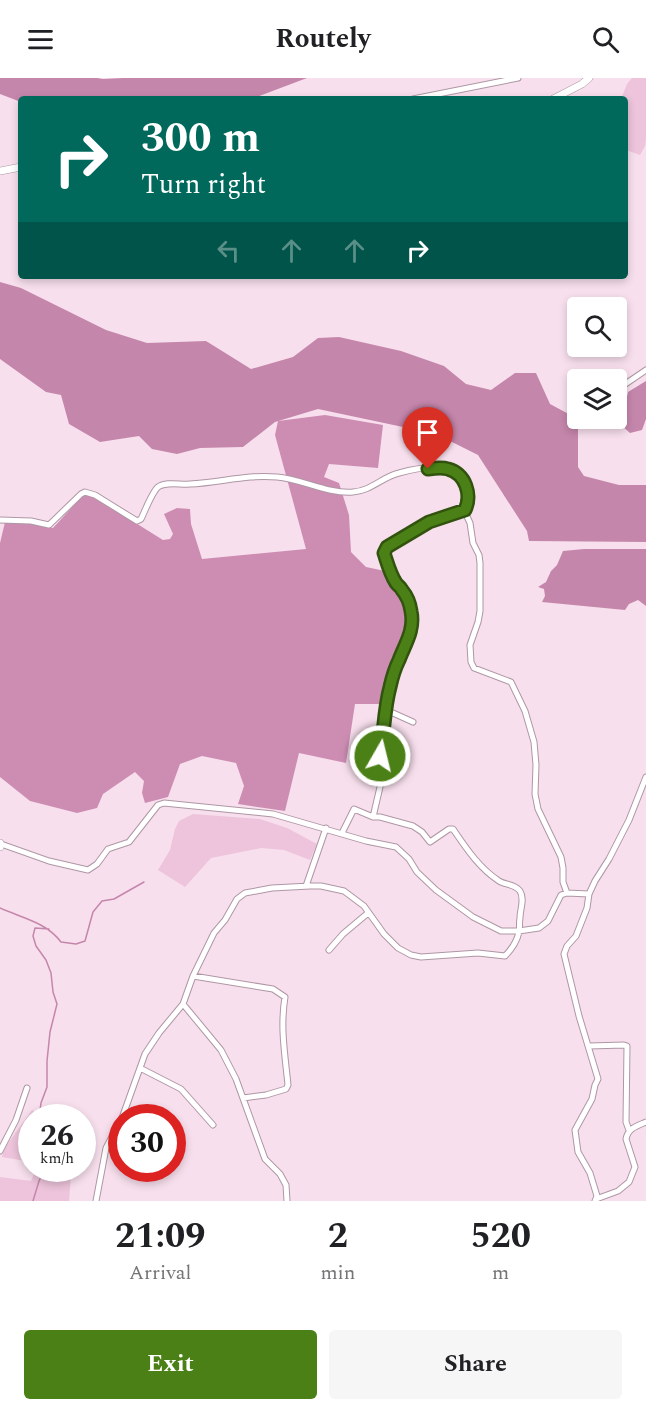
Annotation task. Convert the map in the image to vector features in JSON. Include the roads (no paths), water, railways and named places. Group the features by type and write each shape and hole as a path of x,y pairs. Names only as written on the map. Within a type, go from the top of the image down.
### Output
{"main road":[{"path":"559,96 582,84 588,78"},
{"path":"0,171 18,168"}],"street":[{"path":"428,96 518,78"},
{"path":"627,383 646,370"},
{"path":"0,520 31,521 49,525 85,492 95,495 137,521 141,519 157,488 164,484 205,484 252,477 277,477 310,486 352,492 370,488 390,475 421,468 450,469 459,474 464,480 468,493 465,510 480,563 480,611 470,645 471,662 474,668 511,682 525,711 534,742 535,794 538,809 561,857 563,882 567,893"},
{"path":"373,816 380,787 380,756 390,684 412,624 412,613 408,601 392,576 384,553 387,547 429,522 465,510"},
{"path":"385,715 393,713 413,722"},
{"path":"595,1200 597,1196 590,1173 578,1152 575,1130 592,1099 598,1079 564,954 567,946 576,936 587,908 589,894 629,820 646,777"},
{"path":"0,845 49,861 88,870 97,864 108,849 129,842 158,805 164,803 273,814 366,841 396,847 409,859 417,872 456,906 473,918 501,931 519,932 540,928 548,921 561,895 589,894"},
{"path":"127,1104 145,1054 183,1004 193,976 214,933 241,895 250,891 321,886 344,891 364,906 384,934 398,948 421,957 478,953 505,956 514,945 519,932 521,891 501,882 482,867 453,829 448,829 430,842 413,826 354,809 342,833"},
{"path":"306,886 326,828"},
{"path":"329,950 342,934 368,913"},
{"path":"193,976 273,989 285,997 282,1039 288,1085 286,1089 266,1095 243,1098"},
{"path":"183,1004 221,1050 236,1079 265,1159 280,1174 286,1185 287,1201"},
{"path":"589,1046 627,1046 626,1122 629,1130 626,1139 634,1167 629,1182 618,1191 595,1200"},
{"path":"140,1068 181,1089 213,1125"},
{"path":"0,1150 16,1120 27,1088"},
{"path":"629,1130 646,1122"},
{"path":"96,1201 108,1144"}],"waterway":[{"path":"0,908 41,925 61,942 76,944 85,941 93,912 102,901 114,899 144,882"},
{"path":"41,1104 47,1087 50,1032 57,1004 51,973 33,936 35,928 49,929"},
{"path":"33,1201 39,1182"}]}
